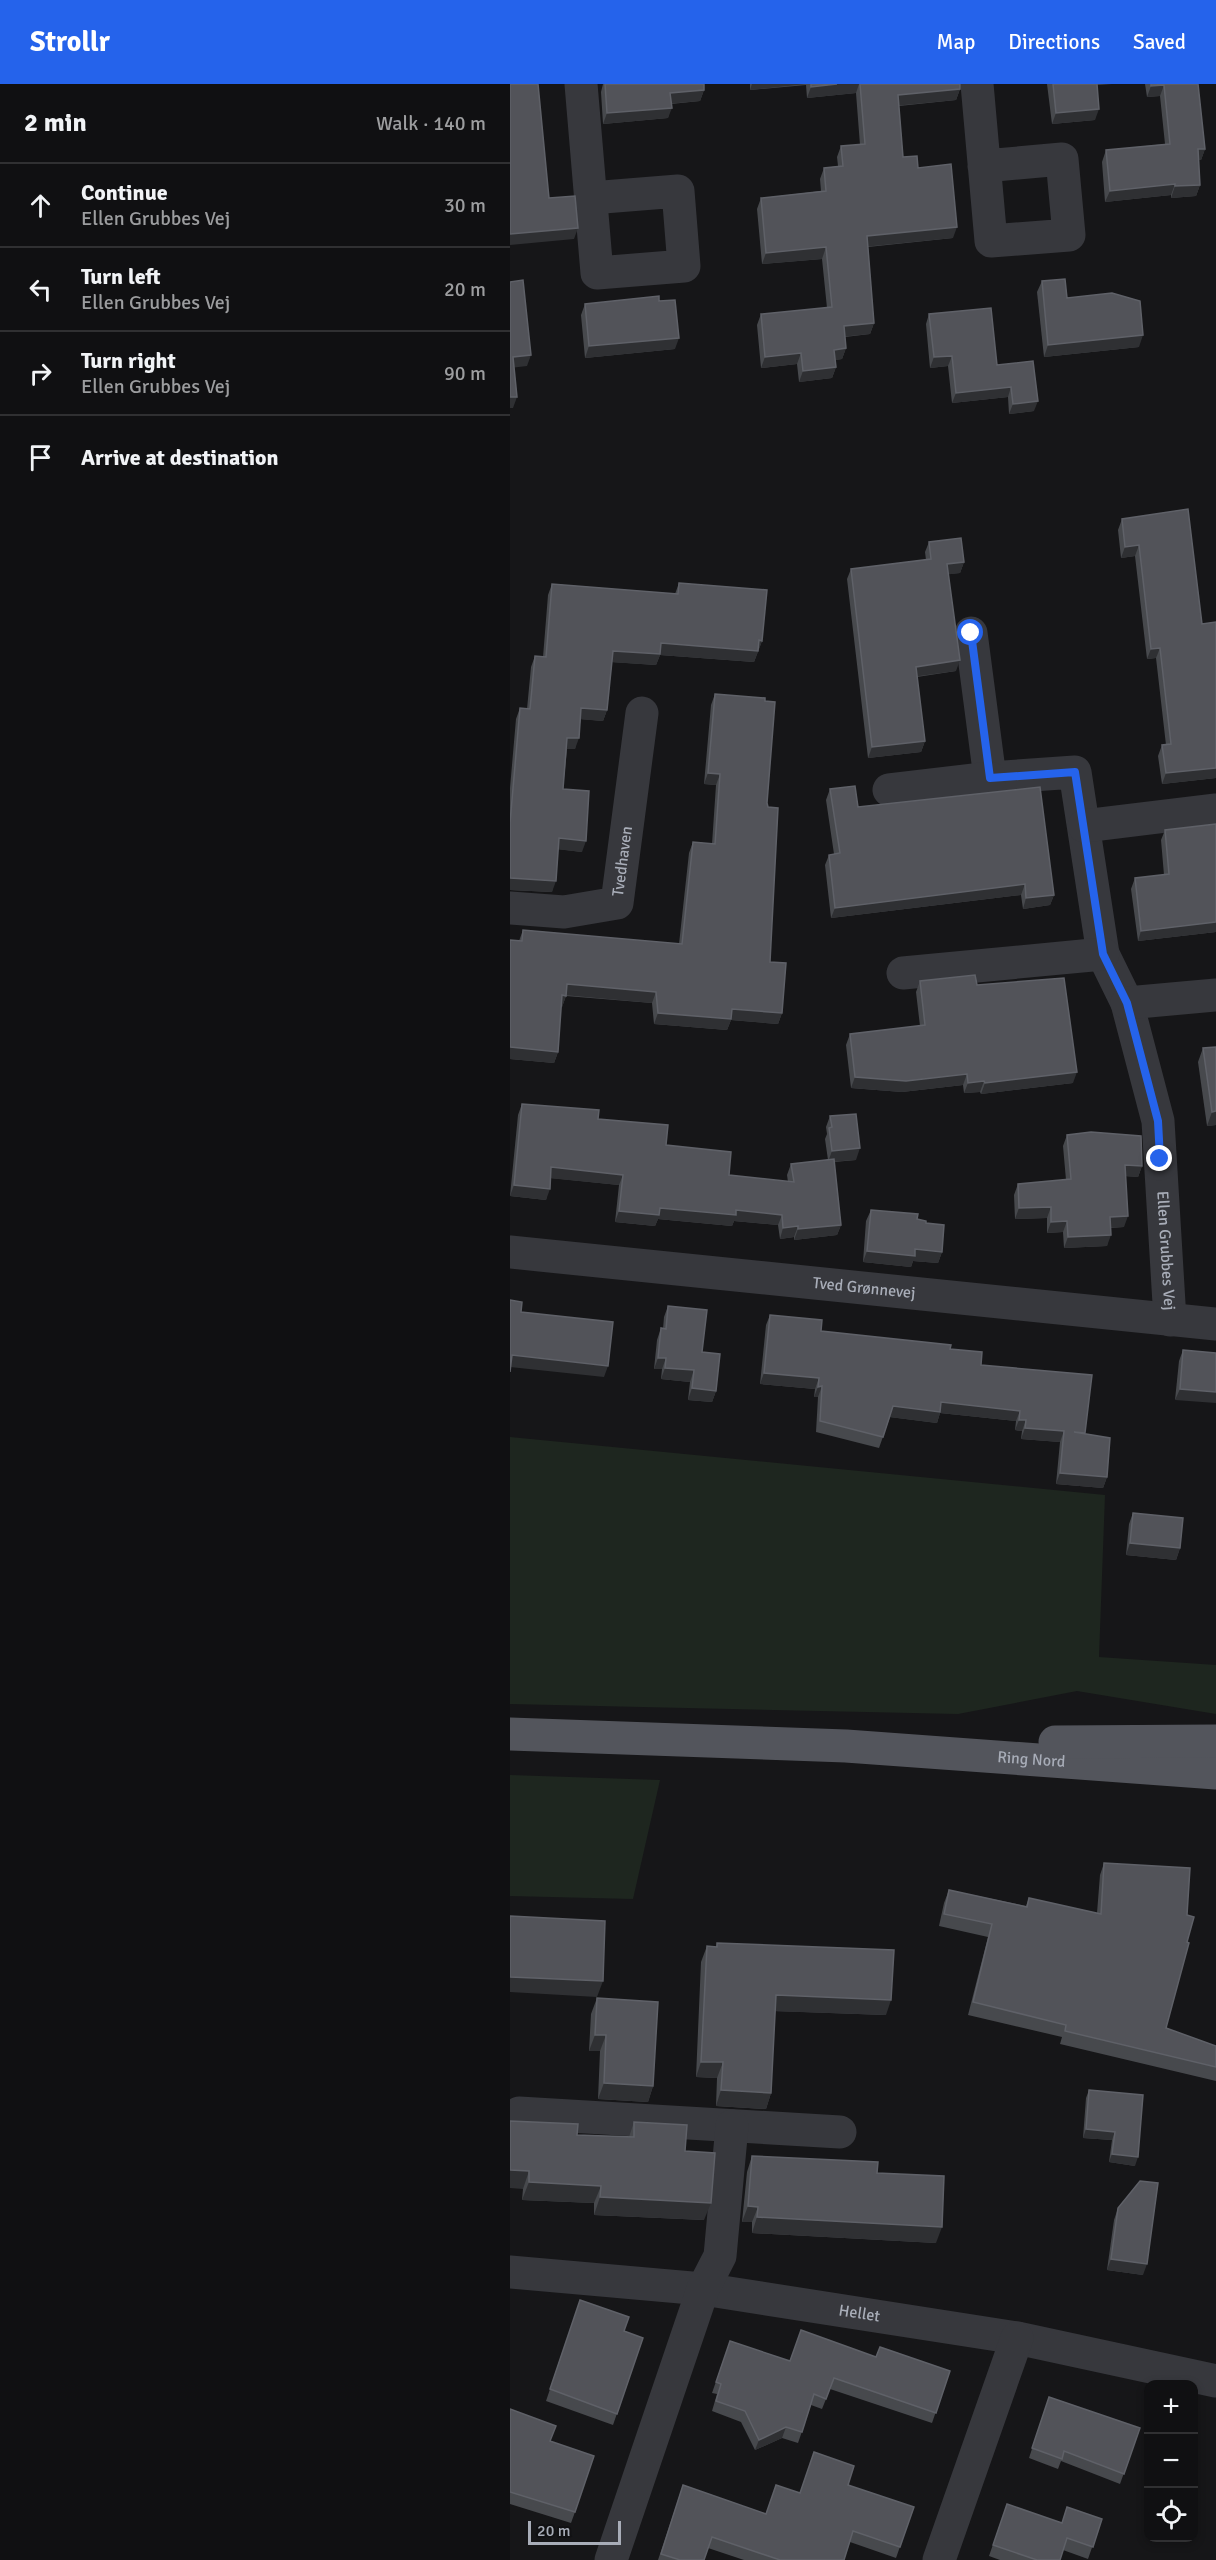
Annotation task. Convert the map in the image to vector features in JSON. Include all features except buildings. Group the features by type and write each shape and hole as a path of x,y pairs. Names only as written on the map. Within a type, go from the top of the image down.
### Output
{"main road":[{"name":"Ring Nord","path":"510,1734 846,1746 1216,1773"},
{"name":"Ring Nord","path":"846,1746 1216,1741"}],"street":[{"path":"581,84 591,198"},
{"path":"977,84 984,166"},
{"path":"971,633 990,778"},
{"name":"Tvedhaven","path":"510,908 564,912 617,903 642,713"},
{"name":"Ellen Grubbes Vej","path":"889,790 990,778 1075,772 1103,954 1127,1003 1158,1121 1170,1320"},
{"path":"1084,826 1216,810"},
{"path":"903,973 1103,954"},
{"path":"1127,1003 1216,995"},
{"name":"Tved Grønnevej","path":"510,1252 1216,1324"},
{"path":"519,2113 840,2132"},
{"path":"611,2560 703,2289 720,2256 732,2126"},
{"name":"Hellet","path":"510,2272 703,2289 1017,2338 1216,2381"},
{"path":"939,2560 1017,2338"}],"shaded area":[{"path":"510,1437 1105,1495 1099,1657 1216,1665 1216,1714 1077,1691 958,1714 510,1704"},
{"path":"510,1775 660,1780 633,1899 510,1896"}],"route":[{"path":"971,633 990,778 1075,772 1103,954 1127,1003 1158,1121 1160,1159"}]}
